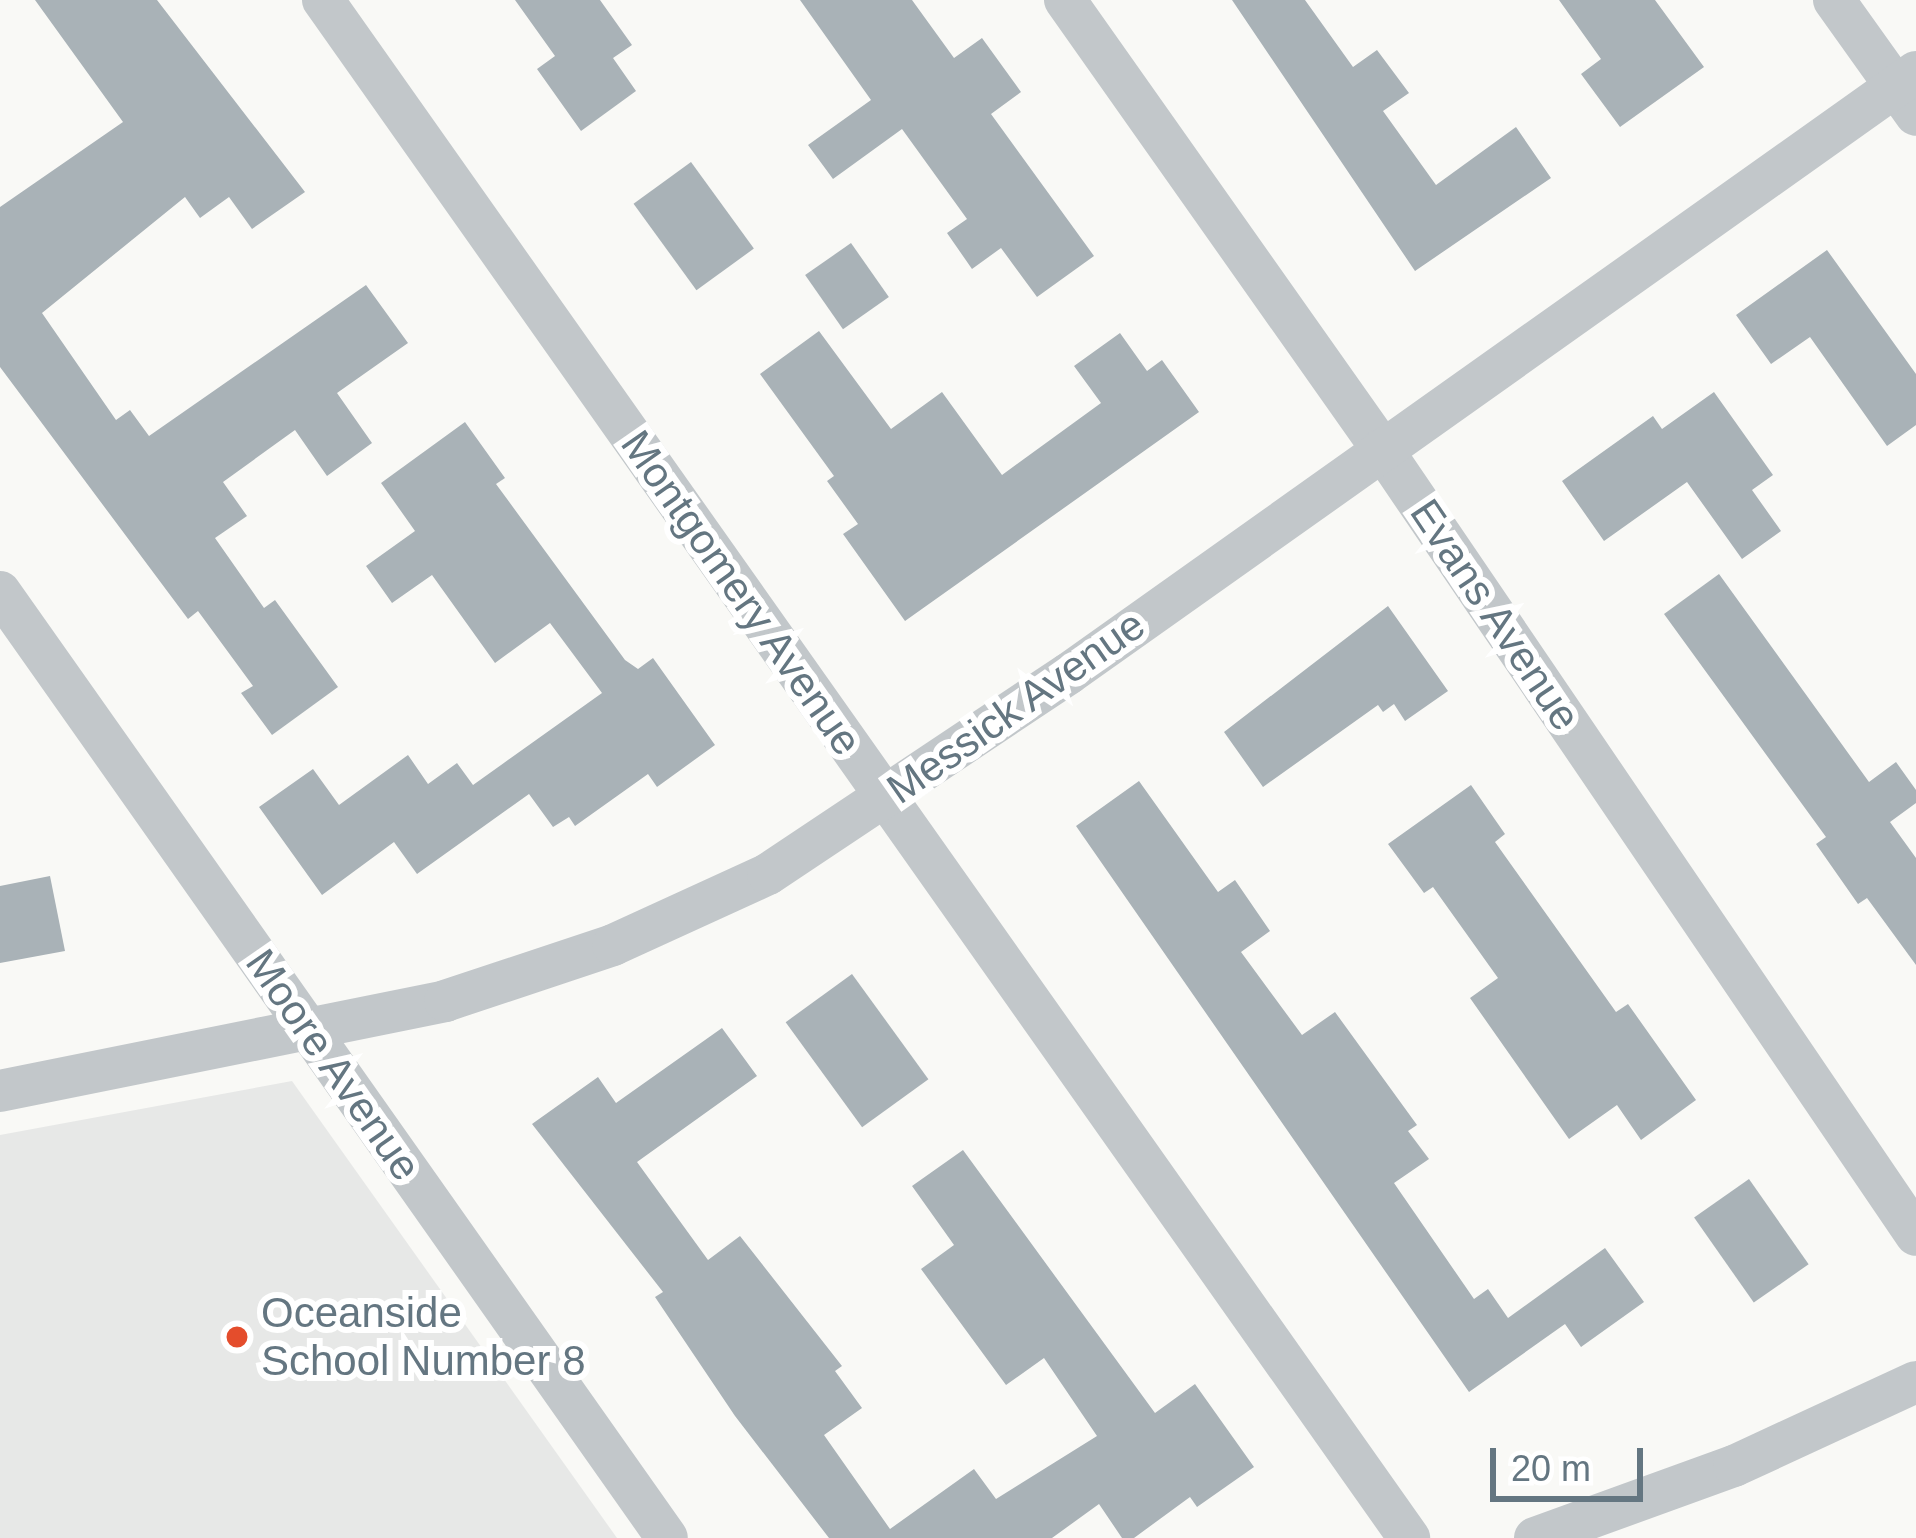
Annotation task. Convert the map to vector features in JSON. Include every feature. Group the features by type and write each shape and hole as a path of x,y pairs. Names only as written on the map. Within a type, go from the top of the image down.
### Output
{"street":[{"name":"Montgomery Avenue","path":"323,0 1409,1538"},
{"name":"Evans Avenue","path":"1066,0 1382,449 1916,1235"},
{"path":"1834,0 1909,91"},
{"name":"Messick Avenue","path":"0,1091 445,1001 614,945 769,874 1909,91"},
{"name":"Moore Avenue","path":"0,592 667,1538"},
{"path":"1535,1538 1734,1466 1916,1382"}],"shaded area":[{"name":"Oceanside School Number 8","path":"292,1081 617,1538 0,1538 0,1135"}],"building":[{"path":"35,0 157,0 305,192 252,229 229,197 200,218 185,197 42,313 116,420 130,410 149,436 366,285 408,343 337,393 372,443 327,476 295,430 223,482 247,516 215,538 264,608 275,600 338,687 272,735 241,693 253,686 198,611 188,619 0,367 0,207 123,122"},
{"path":"515,0 600,0 632,45 613,58 636,91 581,131 537,69 555,56"},
{"path":"800,0 912,0 954,58 982,38 1021,92 991,114 1094,256 1037,297 1001,248 972,269 947,233 967,219 902,129 833,179 808,145 871,100"},
{"path":"1232,0 1305,0 1353,67 1377,50 1409,93 1383,111 1436,185 1516,127 1551,178 1415,271"},
{"path":"1559,0 1655,0 1704,67 1620,127 1581,74 1601,59"},
{"path":"691,162 754,249 696,290 634,204"},
{"path":"851,243 889,297 843,329 805,275"},
{"path":"1827,250 1916,374 1916,425 1887,446 1810,337 1771,364 1736,315"},
{"path":"819,331 891,429 942,392 1002,475 1101,403 1074,366 1120,333 1147,371 1162,360 1199,412 905,621 843,534 858,524 827,481 834,476 760,374"},
{"path":"1714,392 1773,475 1752,490 1781,531 1742,559 1687,482 1604,541 1562,481 1653,416 1662,429"},
{"path":"465,422 505,478 496,484 625,660 638,669 653,658 715,745 657,787 648,774 575,826 569,817 553,827 529,794 417,874 394,842 322,895 259,807 313,769 339,805 408,755 428,784 457,763 473,785 602,693 550,623 495,663 432,575 392,603 366,566 415,531 381,483"},
{"path":"1719,574 1869,782 1896,762 1916,790 1916,803 1890,822 1916,858 1916,965 1867,898 1858,904 1816,844 1826,837 1664,614"},
{"path":"1388,606 1448,691 1405,721 1394,704 1383,712 1378,705 1263,787 1224,732"},
{"path":"1139,781 1218,892 1235,880 1270,931 1241,952 1302,1035 1335,1012 1417,1125 1408,1131 1429,1159 1394,1183 1474,1299 1488,1289 1508,1318 1605,1248 1644,1302 1581,1347 1565,1324 1469,1392 1076,826"},
{"path":"1471,785 1505,834 1495,842 1616,1012 1628,1004 1696,1100 1641,1140 1617,1105 1569,1139 1470,998 1498,978 1433,887 1424,893 1388,844"},
{"path":"50,876 65,951 0,963 0,886"},
{"path":"852,974 928,1079 862,1127 786,1022"},
{"path":"722,1028 757,1076 637,1162 708,1260 740,1236 842,1366 835,1371 862,1408 824,1435 890,1529 974,1469 996,1499 1097,1436 1044,1358 1006,1385 921,1269 954,1245 912,1186 963,1150 1155,1413 1195,1384 1254,1467 1197,1507 1190,1497 1134,1538 1122,1538 1099,1504 1052,1538 829,1538 735,1416 655,1297 663,1292 532,1124 598,1077 616,1103"},
{"path":"1749,1179 1809,1264 1754,1303 1694,1217"}],"place":[{"name":"Oceanside School Number 8","path":"237,1337"}]}
